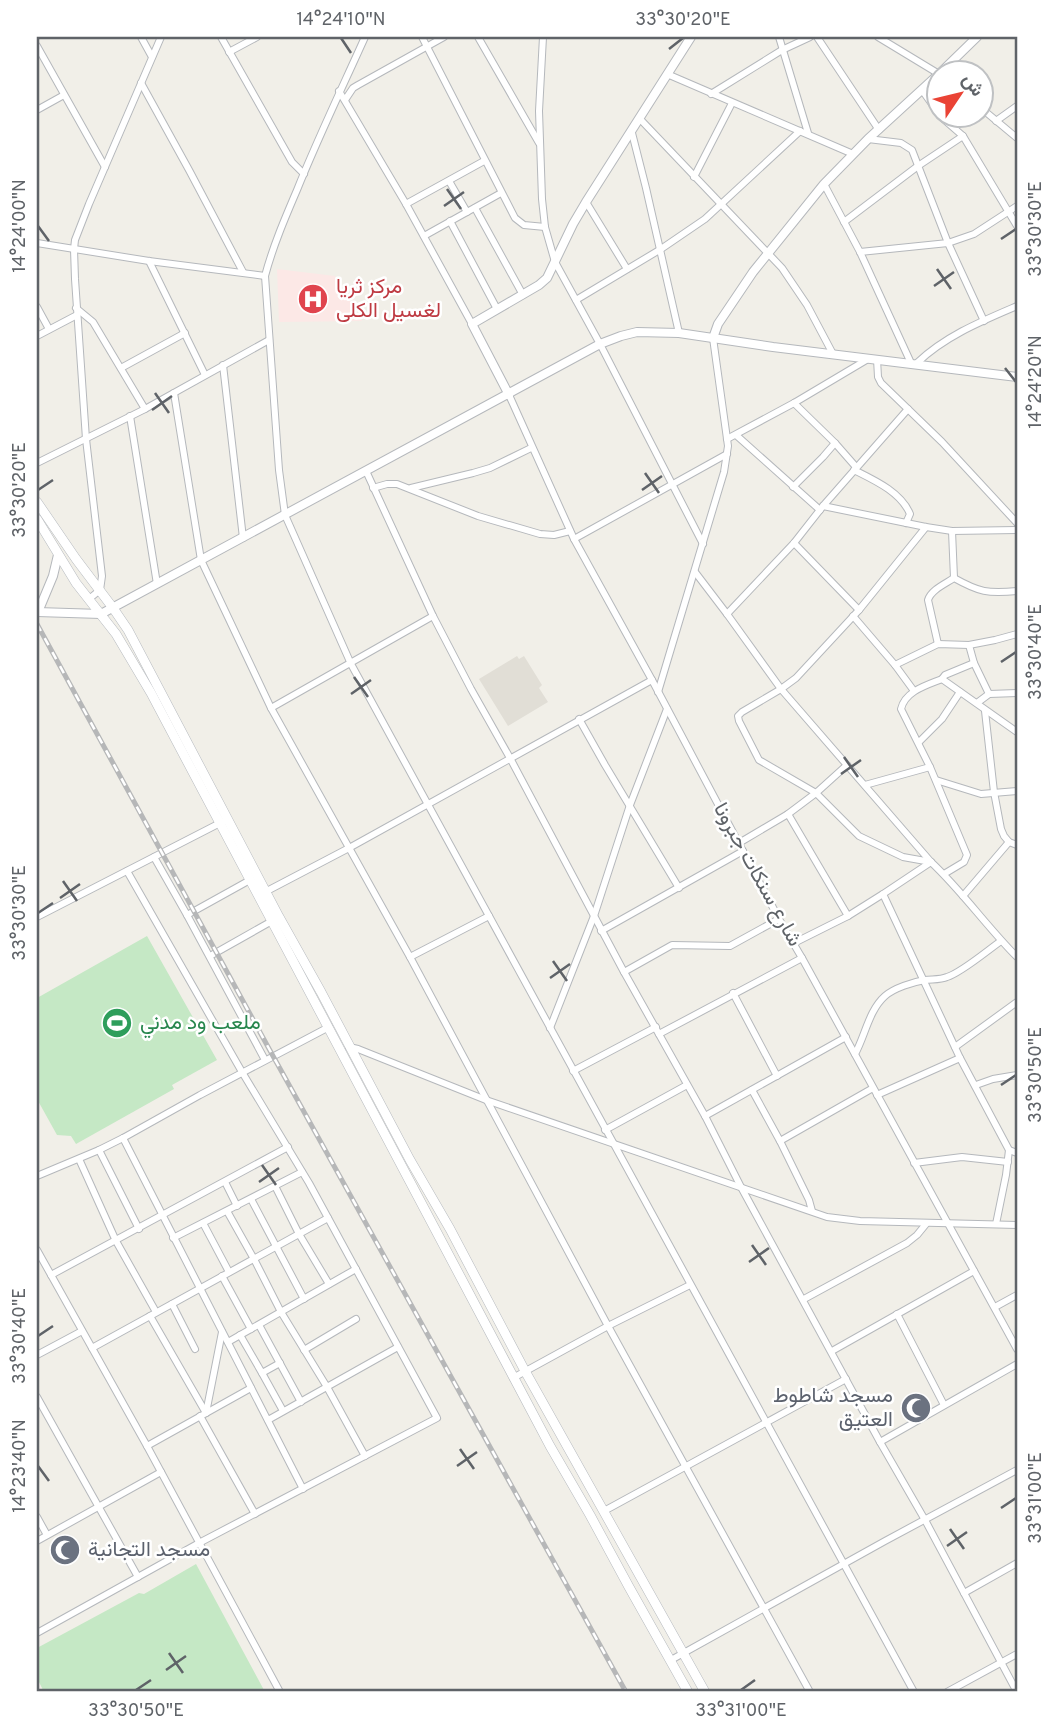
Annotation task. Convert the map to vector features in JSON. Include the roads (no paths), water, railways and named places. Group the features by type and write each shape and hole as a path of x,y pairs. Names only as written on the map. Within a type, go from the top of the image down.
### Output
{"main road":[{"path":"37,502 128,630 224,821 250,880 313,996 327,1028 513,1378 688,1692"},
{"path":"37,519 76,583 116,634 265,892 525,1371 705,1692"}],"street":[{"path":"141,37 152,57"},
{"path":"89,599 100,590 102,576 86,439 75,240 161,37"},
{"path":"221,37 292,162 304,174"},
{"path":"229,52 257,37"},
{"path":"365,37 304,174 271,253 265,276 279,470 285,515 351,664 914,1692"},
{"path":"422,37 515,218 524,225 545,227"},
{"path":"345,100 358,85 444,37"},
{"path":"478,37 540,144"},
{"path":"542,37 542,199 545,227 555,262 703,544"},
{"path":"472,324 544,281 586,202 691,37"},
{"path":"779,37 804,132"},
{"path":"711,94 782,50 810,37"},
{"path":"817,37 879,130"},
{"path":"878,37 925,66"},
{"path":"954,60 978,37"},
{"path":"37,46 105,167"},
{"path":"667,74 853,154"},
{"path":"141,83 243,272"},
{"path":"658,692 724,472 727,454 713,338 718,324 753,272 824,184 925,87"},
{"path":"922,90 925,94"},
{"path":"339,91 424,236 509,395"},
{"path":"37,110 64,96"},
{"path":"694,177 732,103"},
{"path":"1017,106 996,121 1017,138"},
{"path":"640,118 782,268 807,305 833,354"},
{"path":"956,130 963,136 1017,226"},
{"path":"576,300 705,219 804,132"},
{"path":"632,133 680,333"},
{"path":"844,222 963,136"},
{"path":"868,139 901,143 912,150 948,243 984,321"},
{"path":"406,204 484,161"},
{"path":"449,181 467,212"},
{"path":"824,184 914,363"},
{"path":"424,236 501,193"},
{"path":"586,202 627,269"},
{"path":"860,253 948,243 974,234 1017,206"},
{"path":"475,208 523,295"},
{"path":"450,222 497,309"},
{"path":"37,242 149,261 265,276"},
{"path":"149,261 205,375"},
{"path":"914,363 943,342 1017,306"},
{"path":"37,307 49,329"},
{"path":"37,337 77,312"},
{"path":"77,312 93,322 145,409"},
{"path":"58,555 53,576 37,612 101,614 600,344 637,331 680,333 1017,377"},
{"path":"121,368 185,333"},
{"path":"37,463 145,409 269,340"},
{"path":"727,439 873,358"},
{"path":"873,358 881,383 942,442 1017,523"},
{"path":"223,365 243,538"},
{"path":"174,393 201,560 271,708 410,957 608,1326 810,1692"},
{"name":"شارع سنكات جبرونا","path":"509,395 574,539 779,919 1017,1349"},
{"path":"794,403 835,443 855,469 883,484 906,506 910,514 906,523"},
{"path":"727,614 794,543 908,409"},
{"path":"130,416 158,584"},
{"path":"736,435 793,487 822,508 952,531 1017,530"},
{"path":"793,487 835,443"},
{"path":"410,488 473,474 531,448"},
{"path":"574,539 727,454"},
{"path":"366,471 433,616 471,689 1017,1692"},
{"path":"373,488 392,483 478,516 540,534 554,535 570,531"},
{"path":"926,527 856,613 796,678 738,716 759,760 816,793 859,836 903,857 931,862"},
{"path":"952,531 954,578"},
{"path":"794,543 856,613 914,691"},
{"path":"695,572 781,689 1017,957"},
{"path":"954,578 988,593 1017,591"},
{"path":"938,644 928,600 933,592 954,578"},
{"path":"271,708 433,616"},
{"path":"895,665 938,644 969,645 1017,634"},
{"path":"969,645 974,663 989,694"},
{"path":"944,874 964,862 967,855 919,742 901,709 903,702 914,691 974,663"},
{"path":"942,679 1017,732"},
{"path":"265,892 652,680"},
{"path":"919,742 942,719 960,692"},
{"path":"977,704 989,694 1017,693"},
{"path":"550,1028 594,916 630,805 667,709"},
{"path":"985,711 1001,829 1009,842 1017,845"},
{"path":"579,719 679,888"},
{"path":"739,843 788,814 847,765"},
{"path":"865,785 930,767"},
{"path":"936,780 981,794 1017,791"},
{"path":"788,814 848,916"},
{"path":"37,917 224,821"},
{"path":"962,896 1009,842"},
{"path":"601,931 743,851"},
{"path":"154,857 265,1060"},
{"path":"794,943 848,916 931,862"},
{"path":"37,1633 199,1543 437,1418 288,1147 127,870"},
{"path":"187,915 250,880"},
{"path":"883,894 960,1058 1009,1150 996,1224"},
{"path":"410,957 489,916"},
{"path":"624,972 672,945 730,946 779,919"},
{"path":"210,956 272,921"},
{"path":"855,1054 876,1006 884,997 923,981 946,978 1001,941"},
{"path":"573,1071 802,958"},
{"path":"733,993 776,1076"},
{"path":"955,1047 1017,1002"},
{"path":"37,1176 123,1138 337,1023"},
{"path":"705,1116 846,1037"},
{"path":"339,1050 349,1047 358,1049 486,1100 827,1217 860,1222 1017,1225"},
{"path":"877,1095 960,1058"},
{"path":"976,1085 1017,1075"},
{"path":"605,1130 687,1085"},
{"path":"780,1141 873,1088"},
{"path":"752,1090 780,1141 812,1211"},
{"path":"123,1138 303,1489"},
{"path":"51,1275 288,1147"},
{"path":"99,1150 139,1229"},
{"path":"1009,1150 1017,1153"},
{"path":"914,1163 962,1157 1008,1162"},
{"path":"79,1159 116,1241 255,1514"},
{"path":"173,1238 302,1172"},
{"path":"225,1182 237,1206"},
{"path":"275,1186 299,1234 329,1284"},
{"path":"251,1199 304,1299"},
{"path":"227,1211 281,1312 365,1456"},
{"path":"92,1348 328,1218"},
{"path":"203,1223 251,1329"},
{"path":"804,1299 907,1242 926,1224"},
{"path":"37,1250 280,1692"},
{"path":"228,1342 356,1269"},
{"path":"832,1350 974,1271"},
{"path":"513,1378 690,1285"},
{"path":"995,1307 1017,1295"},
{"path":"172,1304 195,1349"},
{"path":"897,1314 944,1405"},
{"path":"303,1350 356,1320"},
{"path":"259,1325 301,1402"},
{"path":"37,1355 82,1331"},
{"path":"203,1415 222,1332"},
{"path":"240,1335 282,1409"},
{"path":"268,1420 398,1347"},
{"path":"262,1373 280,1363"},
{"path":"880,1442 1017,1364"},
{"path":"604,1511 846,1379"},
{"path":"147,1446 251,1388"},
{"path":"37,1397 138,1577"},
{"path":"671,1660 1017,1470"},
{"path":"37,1541 161,1472"},
{"path":"37,1517 47,1535"},
{"path":"964,1593 1017,1563"},
{"path":"947,1692 1017,1654"}],"railway":[{"path":"37,624 626,1692"}],"place":[{"name":"مركز ثريا لغسيل الكلى","path":"313,299"},
{"name":"ملعب ود مدني","path":"117,1023"},
{"name":"مسجد شاطوط العتيق","path":"916,1408"},
{"name":"مسجد التجانية","path":"65,1550"}]}
